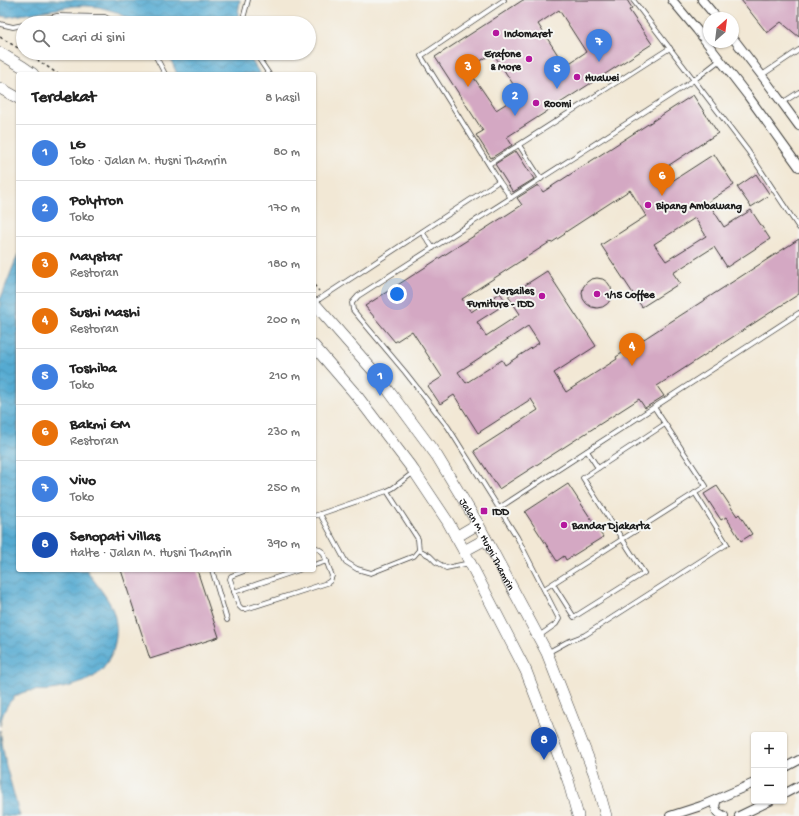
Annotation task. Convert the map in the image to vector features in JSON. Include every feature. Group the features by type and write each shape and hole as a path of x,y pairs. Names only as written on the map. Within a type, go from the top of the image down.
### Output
{"main road":[{"path":"0,53 30,72"},
{"path":"0,88 16,97"},
{"name":"Jalan M. Husni Thamrin","path":"316,305 377,375 433,450 478,524 546,653 594,773 606,816"},
{"path":"316,348 357,396 414,471 448,522 526,671 568,780 578,816"},
{"path":"456,537 478,524"},
{"path":"464,551 486,539"}],"street":[{"path":"672,0 721,60 799,167"},
{"path":"702,0 712,12"},
{"path":"739,46 799,126"},
{"path":"787,766 799,760"},
{"path":"670,816 701,806 751,784"},
{"path":"787,792 799,786"},
{"path":"717,799 715,806 717,812 724,816"},
{"path":"739,816 764,804"}],"lane":[{"path":"244,16 248,0"},
{"path":"504,0 421,56 511,198"},
{"path":"634,0 748,151 799,228"},
{"path":"0,24 16,26"},
{"path":"489,164 670,48"},
{"path":"762,76 799,50"},
{"path":"158,60 164,72"},
{"path":"259,60 268,72"},
{"path":"538,637 556,624 559,619 517,537 448,427 405,372 352,310 352,303 358,296 694,80 721,60"},
{"path":"782,103 799,92"},
{"path":"519,145 541,179"},
{"path":"316,302 500,180"},
{"path":"422,232 432,248"},
{"path":"499,508 799,313"},
{"path":"544,589 706,486 654,407"},
{"path":"553,584 574,617 644,573 583,478 665,424"},
{"path":"587,450 598,468"},
{"path":"316,515 388,491 414,471"},
{"path":"320,514 346,562 357,568 372,573 414,556 418,550 418,540 388,491"},
{"path":"546,653 567,642 585,636 728,544 695,493"},
{"path":"234,572 230,576 230,579 234,592 239,606 242,609 246,609 330,581 332,576 327,561 323,552 316,548"},
{"path":"418,550 430,556 446,568 470,562"},
{"path":"316,564 327,561"},
{"path":"213,572 227,620"},
{"path":"234,592 293,572"}],"path":[{"path":"0,37 16,47"},
{"path":"37,60 55,72"},
{"path":"316,287 324,296"}],"water":[{"path":"0,0 240,0 238,16 123,16 99,7 75,6 8,17 0,16"},
{"path":"171,60 251,60 259,72 176,72"},
{"path":"16,259 16,572 88,572 111,606 116,621 116,632 112,653 105,666 99,673 89,680 69,686 50,690 29,691 17,695 6,708 0,726 0,300"},
{"path":"0,730 6,766 20,816 0,816"}],"building":[{"path":"523,0 627,0 632,8 629,10 652,44 507,137 512,145 491,158 476,135 483,131 435,57","holes":["559,10 586,52 565,66 538,24","493,53 520,95 496,110 468,69"]},
{"path":"741,0 799,0 799,37 781,22 767,33"},
{"path":"693,95 718,133 657,173 666,185 714,154 734,185 708,202 724,227 751,210 770,239 727,267 714,247 673,273 680,283 642,307 601,245 646,216 630,190 564,233 565,234 551,243 550,242 462,299 471,312 500,293 507,303 477,322 486,336 520,314 508,296 547,271 596,346 554,373 566,392 617,359 616,357 799,239 799,294 657,386 664,396 645,408 639,399 499,489 474,451 538,410 531,399 478,433 454,395 440,404 428,386 442,377 412,331 395,342 365,306 522,205 517,198 538,185 543,192","holes":["695,218 706,236 666,261 654,244","528,326 539,343 505,365 502,360 466,383 458,372"]},
{"path":"516,151 534,179 513,192 495,164"},
{"path":"756,174 770,195 751,207 737,187"},
{"name":"1/15 Coffee","path":"597,278 608,282 612,293 608,304 597,308 586,304 582,293 586,282"},
{"name":"Bandar Djakarta","path":"568,484 603,537 566,560 564,556 557,561 525,512"},
{"path":"717,486 737,516 739,514 752,534 741,541 726,517 721,520 704,494"},
{"path":"122,572 198,572 219,637 150,659"}],"place":[{"name":"Indomaret","path":"496,33"},
{"name":"Erafone & More","path":"529,59"},
{"name":"Vivo","path":"599,62"},
{"name":"Huawei","path":"577,77"},
{"name":"Maystar","path":"468,87"},
{"name":"Toshiba","path":"557,89"},
{"name":"Roomi","path":"536,103"},
{"name":"Polytron","path":"515,116"},
{"name":"Bakmi GM","path":"662,196"},
{"name":"Bipang Ambawang","path":"648,205"},
{"name":"1/15 Coffee","path":"597,294"},
{"name":"Versailes Furniture - IDD","path":"542,296"},
{"name":"Sushi Mashi","path":"632,366"},
{"name":"LG","path":"380,396"},
{"name":"IDD","path":"484,511"},
{"name":"Bandar Djakarta","path":"564,525"},
{"name":"Senopati Villas","path":"544,760"}]}
